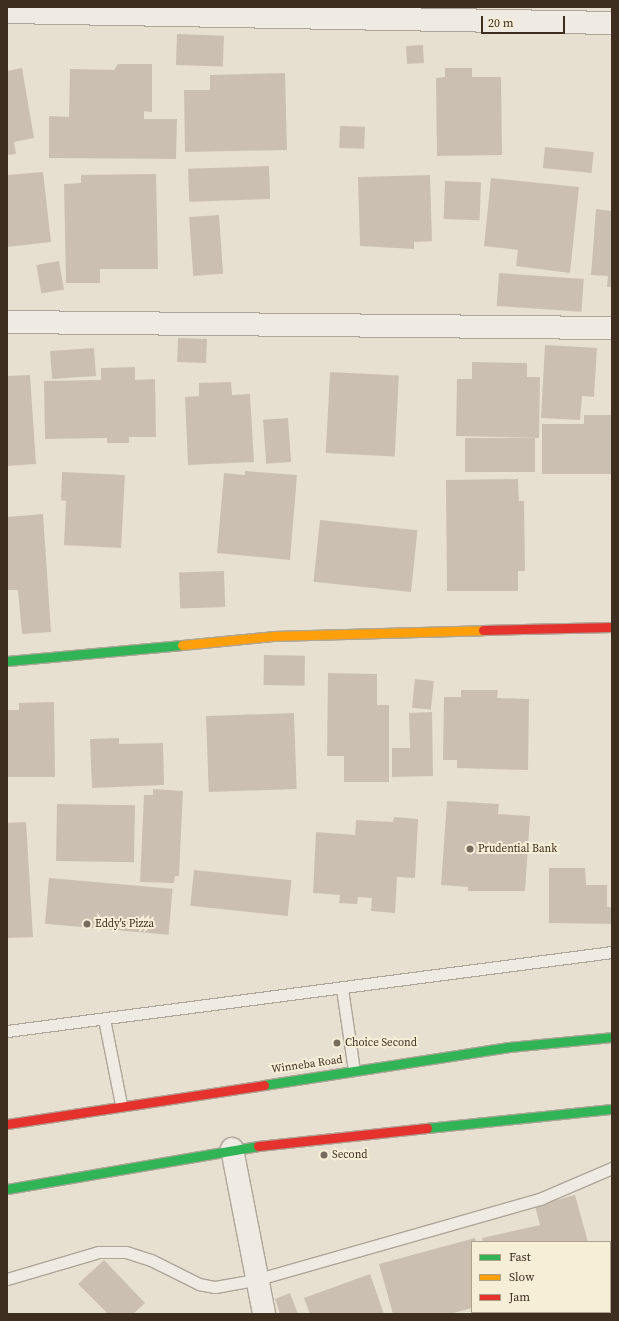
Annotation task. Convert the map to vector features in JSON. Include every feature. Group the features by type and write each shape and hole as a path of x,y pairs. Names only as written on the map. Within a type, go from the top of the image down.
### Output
{"main road":[{"path":"7,660 273,636 612,627"},
{"name":"Winneba Road","path":"7,1124 121,1104 509,1047 612,1037"},
{"path":"7,1189 232,1149 612,1109"}],"street":[{"path":"21,10 612,23"},
{"path":"7,322 612,328"},
{"path":"232,1149 255,1280 264,1314"}],"lane":[{"path":"7,1031 342,989 612,952"},
{"path":"342,989 354,1070"},
{"path":"104,1019 121,1104"},
{"path":"7,1279 100,1252 126,1252 152,1260 199,1284 215,1287 255,1280 542,1198 612,1168"}],"building":[{"path":"177,34 224,36 223,67 176,65"},
{"path":"423,45 424,63 407,64 406,46"},
{"path":"118,64 152,64 152,112 144,111 144,119 177,119 176,159 49,158 49,116 69,117 70,69 114,70"},
{"path":"22,68 34,138 14,142 16,154 7,155 7,71"},
{"path":"445,68 472,68 472,77 501,77 502,155 437,156 436,78 445,77"},
{"path":"285,73 287,150 185,152 184,90 210,90 210,75"},
{"path":"340,126 365,127 364,149 339,148"},
{"path":"545,147 594,152 592,173 543,168"},
{"path":"269,166 270,199 189,202 188,169"},
{"path":"43,172 51,242 7,247 7,175"},
{"path":"156,174 158,269 100,269 100,283 66,283 64,184 81,183 81,175"},
{"path":"430,175 432,241 414,242 414,249 360,246 358,177"},
{"path":"491,178 579,187 570,273 516,266 518,250 484,246"},
{"path":"445,181 481,182 480,220 444,219"},
{"path":"596,209 612,211 612,287 607,287 608,276 591,275"},
{"path":"219,215 223,274 193,276 189,217"},
{"path":"59,261 64,290 41,294 36,265"},
{"path":"499,273 584,279 581,312 497,306"},
{"path":"178,338 207,339 206,363 177,362"},
{"path":"545,345 597,348 594,397 582,396 580,420 541,418"},
{"path":"94,348 96,376 52,379 50,351"},
{"path":"472,362 527,363 527,377 540,377 539,438 456,436 457,379 472,379"},
{"path":"135,367 135,380 155,379 156,437 129,437 129,443 107,443 107,438 45,439 44,381 101,380 101,368"},
{"path":"330,372 399,376 395,457 326,453"},
{"path":"30,375 36,464 7,466 7,376"},
{"path":"231,382 232,395 250,394 254,462 188,465 185,397 199,396 199,383"},
{"path":"584,415 612,415 612,474 542,474 542,424 584,424"},
{"path":"288,418 291,462 266,464 263,420"},
{"path":"465,438 535,438 535,472 465,472"},
{"path":"245,471 297,475 290,560 217,553 224,473 245,475"},
{"path":"62,472 125,475 121,548 64,545 66,501 61,500"},
{"path":"518,479 519,501 524,501 525,571 518,571 518,591 447,591 446,480"},
{"path":"43,514 51,632 22,634 18,590 7,590 7,517"},
{"path":"320,520 417,530 411,592 314,582"},
{"path":"224,571 225,607 180,609 179,573"},
{"path":"264,655 305,656 304,686 263,685"},
{"path":"328,673 377,674 377,705 389,705 389,782 344,782 344,756 327,756"},
{"path":"415,679 434,681 431,710 412,708"},
{"path":"461,690 498,690 497,698 529,699 528,770 457,768 457,760 443,760 444,697 461,697"},
{"path":"54,702 55,777 7,777 8,710 19,710 19,703"},
{"path":"432,712 433,776 392,777 392,748 410,748 409,713"},
{"path":"294,713 297,789 209,792 206,716"},
{"path":"119,738 119,744 163,743 164,785 92,788 90,739"},
{"path":"153,789 183,791 179,876 175,876 174,883 140,882 144,795 153,795"},
{"path":"447,801 499,804 498,814 530,816 525,891 468,891 468,887 441,885"},
{"path":"57,804 135,805 134,862 56,861"},
{"path":"394,817 418,819 415,878 397,877 395,913 371,911 372,898 358,897 357,904 339,903 340,895 313,893 316,832 355,835 356,820 393,822"},
{"path":"26,822 33,937 8,938 7,823"},
{"path":"549,868 585,868 586,885 607,885 607,907 612,907 612,924 549,923"},
{"path":"194,870 291,880 288,916 190,906"},
{"path":"49,878 173,889 169,935 45,924"},
{"path":"575,1195 588,1241 483,1241 482,1238 540,1225 535,1206"},
{"path":"475,1238 476,1241 471,1241 471,1308 450,1314 393,1314 379,1264"},
{"path":"104,1260 145,1303 133,1314 108,1314 78,1284"},
{"path":"370,1274 384,1314 310,1314 304,1298"},
{"path":"290,1293 298,1314 280,1314 275,1299"}],"traffic: fast":[{"path":"7,661 182,645"},
{"path":"264,1085 509,1047 612,1037"},
{"path":"427,1128 612,1109"},
{"path":"7,1189 258,1146"}],"traffic: slow":[{"path":"182,645 273,636 483,630"}],"traffic: jam":[{"path":"483,630 612,627"},
{"path":"7,1124 264,1085"},
{"path":"258,1146 427,1128"}],"place":[{"name":"Prudential Bank","path":"470,849"},
{"name":"Eddy's Pizza","path":"87,924"},
{"name":"Choice Second","path":"337,1043"},
{"name":"Second","path":"324,1155"}]}
